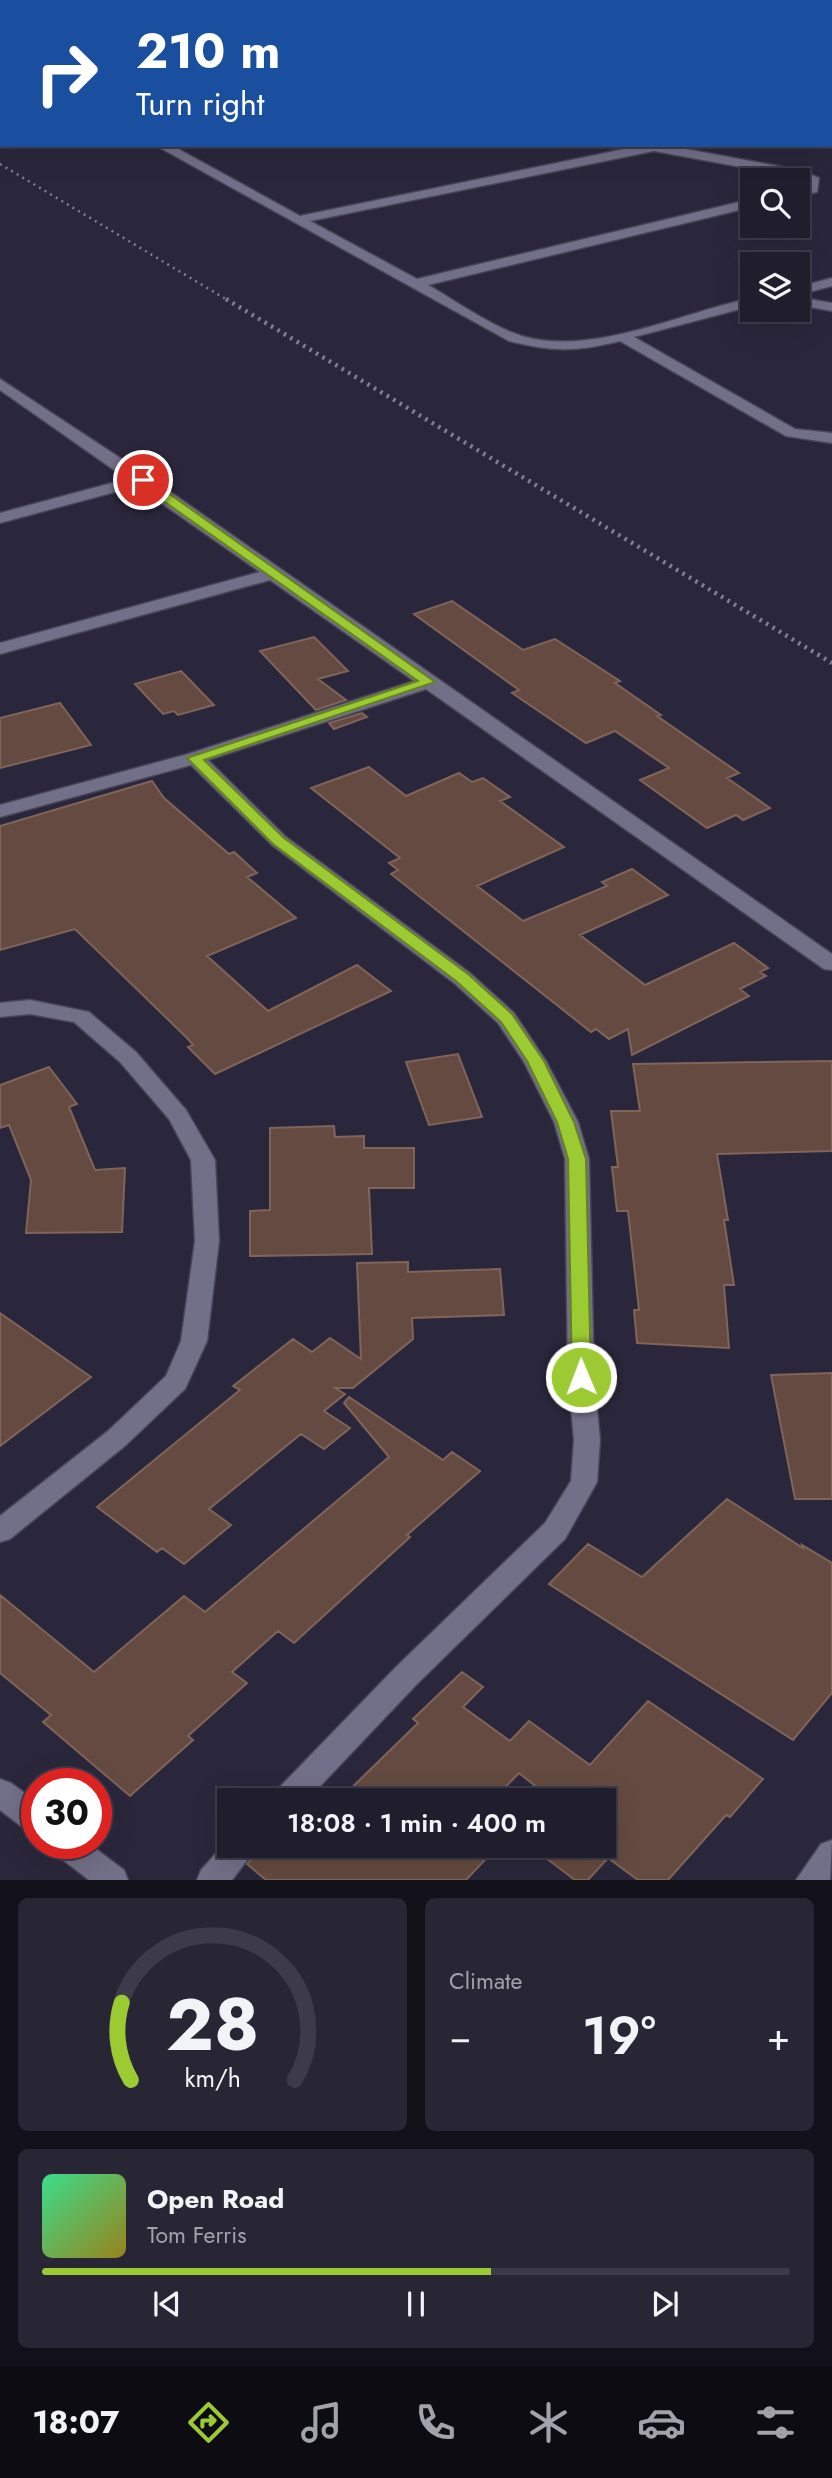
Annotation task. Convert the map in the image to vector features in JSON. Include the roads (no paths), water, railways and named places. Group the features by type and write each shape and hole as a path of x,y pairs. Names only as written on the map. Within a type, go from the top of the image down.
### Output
{"street":[{"path":"164,147 514,338 550,347 595,343 740,305"},
{"path":"297,220 654,147 767,168"},
{"path":"415,284 740,206"},
{"path":"810,288 832,282"},
{"path":"810,303 832,307"},
{"path":"622,336 791,433 832,438"},
{"path":"0,383 143,480 272,574 832,964"},
{"path":"0,518 143,480"},
{"path":"0,649 272,574"},
{"path":"0,811 195,758 429,682"},
{"path":"195,758 279,841 462,978 506,1018 535,1061 566,1122 577,1159 581,1377 587,1440 583,1482 555,1531 406,1676 298,1788"},
{"path":"0,1010 30,1007 81,1017 128,1057 177,1115 203,1160 207,1241 194,1341 176,1382 117,1438 0,1531"},
{"path":"0,1792 21,1808"},
{"path":"811,1880 832,1854"},
{"path":"212,1880 232,1858"},
{"path":"86,1859 113,1880"}],"railway":[{"path":"0,164 229,301"},
{"path":"226,299 832,663"}]}
